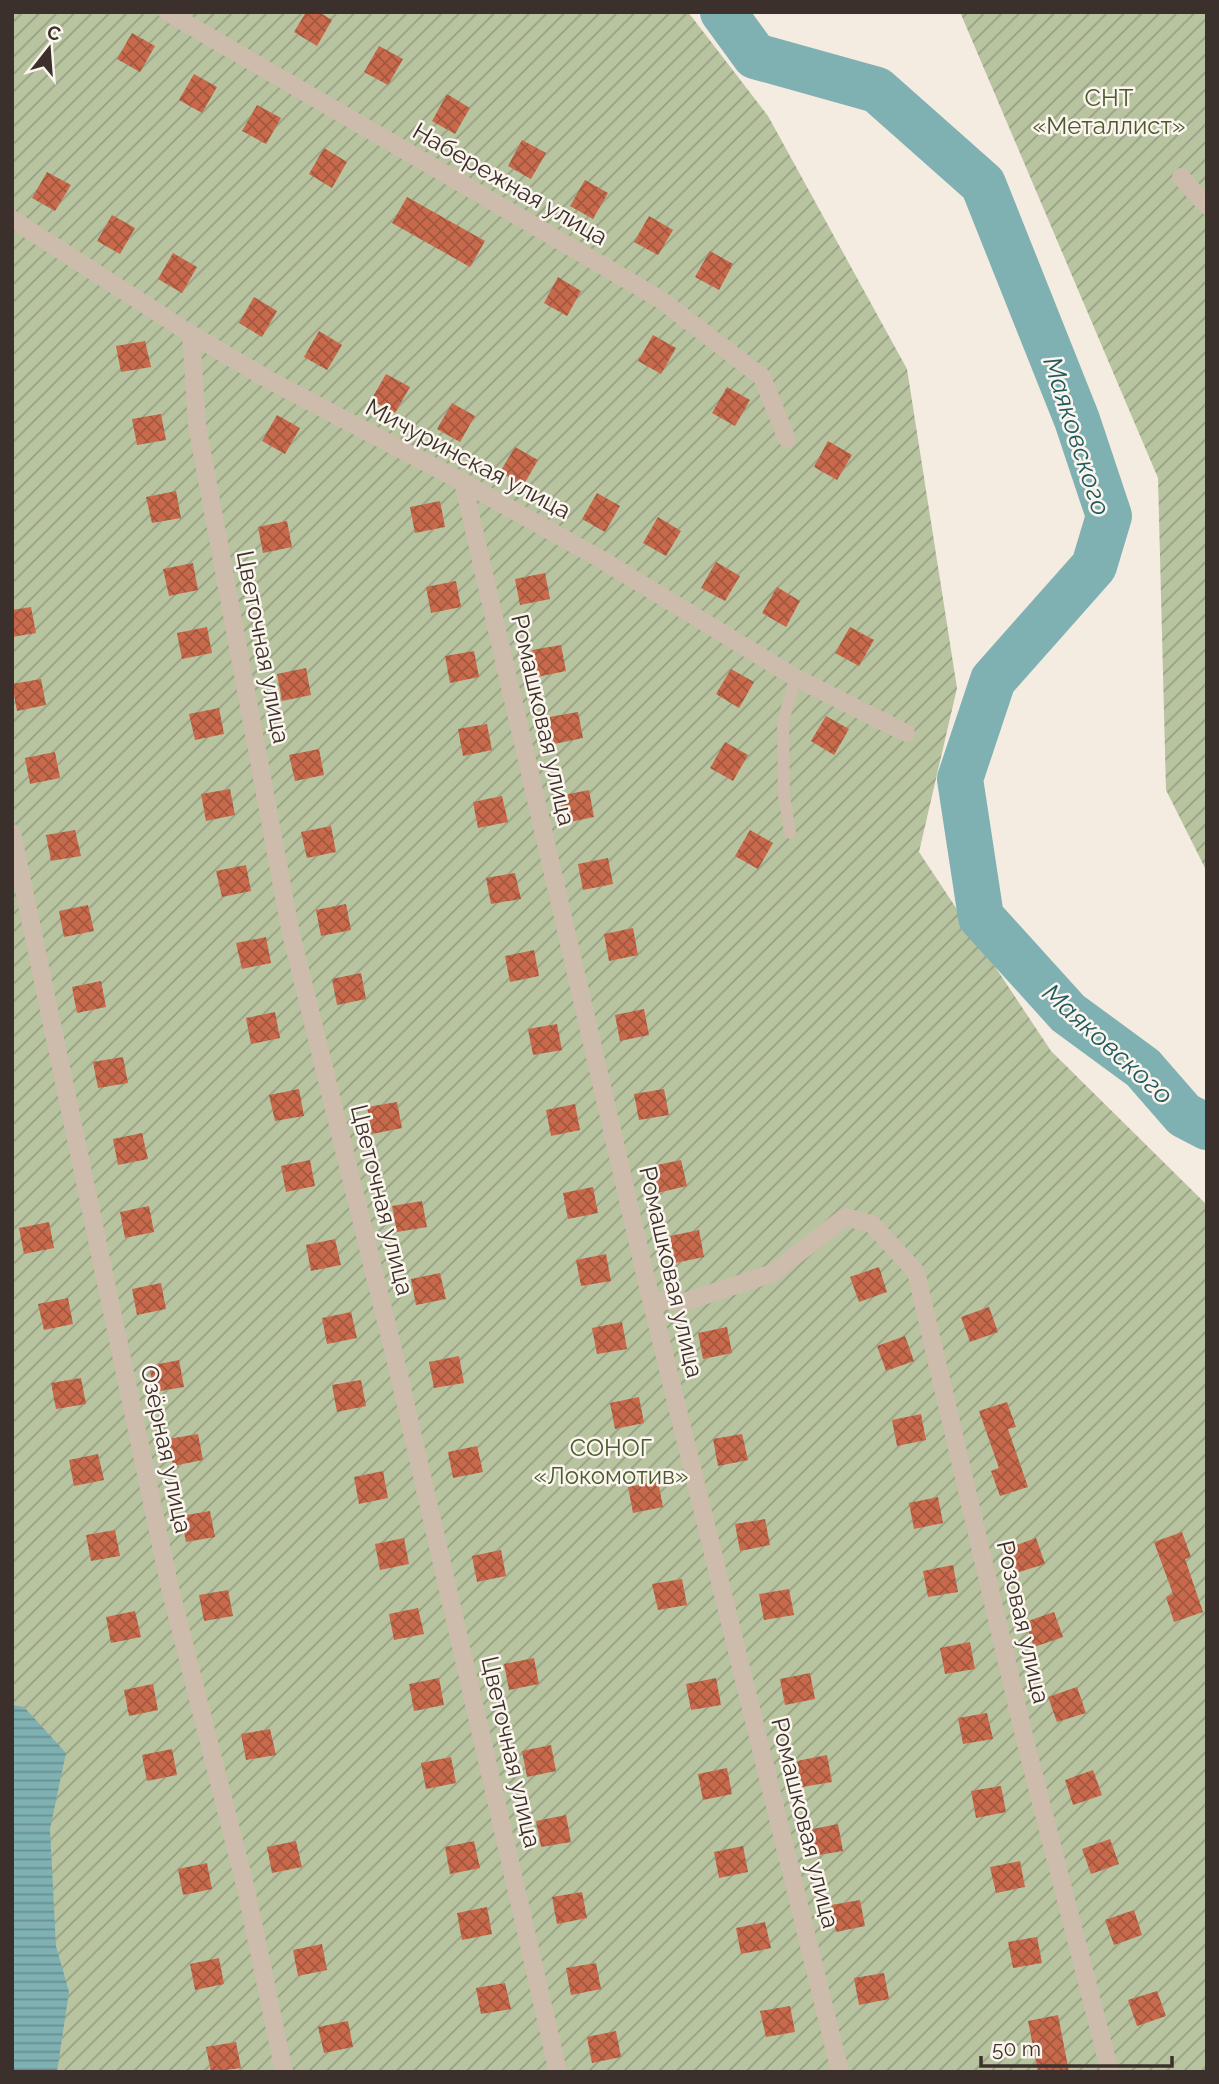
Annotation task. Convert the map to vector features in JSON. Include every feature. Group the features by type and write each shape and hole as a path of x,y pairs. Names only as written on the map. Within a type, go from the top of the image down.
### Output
{"street":[{"name":"Набережная улица","path":"167,12 660,299 762,377 787,439"},
{"path":"1181,177 1207,206"},
{"name":"Мичуринская улица","path":"12,219 191,334 363,431 463,482 604,561 796,678 906,733"},
{"name":"Цветочная улица","path":"191,334 197,425 290,929 396,1362 558,2072"},
{"name":"Ромашковая улица","path":"463,482 651,1300 840,2072"},
{"name":"Озёрная улица","path":"12,833 169,1584 246,1889 284,2072"},
{"name":"Розовая улица","path":"651,1300 684,1302 773,1273 845,1217 872,1224 916,1272 1026,1744 1110,2072"}],"lane":[{"path":"790,833 784,795 783,721 796,678"}],"green space":[{"name":"СОНОГ «Локомотив»","path":"12,12 688,12 768,116 907,369 957,688 919,852 1051,1051 1207,1205 1207,2072 12,2072"},
{"name":"СНТ «Металлист»","path":"960,12 1207,12 1207,872 1166,790 1158,478"}],"water":[{"path":"12,1705 24,1707 66,1753 50,1829 56,1946 69,1992 57,2072 12,2072"}],"building":[{"path":"306,12 319,12 332,20 317,46 294,32"},
{"path":"132,33 155,46 140,72 117,59"},
{"path":"379,46 403,59 388,85 364,72"},
{"path":"194,74 217,87 202,113 179,100"},
{"path":"447,94 470,108 455,134 432,121"},
{"path":"257,105 281,118 266,144 242,131"},
{"path":"522,140 546,153 531,179 508,166"},
{"path":"324,148 347,162 332,188 309,174"},
{"path":"47,172 71,185 55,211 32,198"},
{"path":"585,180 608,193 593,219 570,206"},
{"path":"407,197 485,241 470,267 392,223"},
{"path":"112,215 135,228 120,254 97,241"},
{"path":"649,216 673,230 658,255 634,242"},
{"path":"710,251 733,264 719,290 695,277"},
{"path":"173,253 197,267 182,293 158,279"},
{"path":"558,277 581,291 567,316 544,303"},
{"path":"254,297 277,311 262,337 239,323"},
{"path":"319,331 342,345 327,370 304,357"},
{"path":"653,335 676,348 661,374 638,361"},
{"path":"145,341 151,367 121,372 116,346"},
{"path":"386,374 410,387 395,413 371,400"},
{"path":"727,387 750,400 735,426 712,413"},
{"path":"452,403 475,416 460,442 437,429"},
{"path":"161,414 166,440 137,445 132,419"},
{"path":"277,415 300,428 285,454 262,441"},
{"path":"828,441 852,455 837,480 814,467"},
{"path":"515,447 538,460 523,486 500,472"},
{"path":"176,491 181,518 152,523 146,497"},
{"path":"597,493 620,506 605,532 582,519"},
{"path":"440,501 445,527 415,533 410,507"},
{"path":"658,517 681,531 666,556 643,543"},
{"path":"287,521 292,547 263,553 258,527"},
{"path":"716,562 740,576 725,601 701,588"},
{"path":"193,563 198,590 169,596 163,569"},
{"path":"545,573 550,599 520,605 515,579"},
{"path":"456,581 461,607 431,613 426,587"},
{"path":"777,587 800,601 786,627 762,613"},
{"path":"31,607 36,633 12,637 12,610"},
{"path":"207,627 212,653 182,659 177,633"},
{"path":"850,627 874,640 859,666 835,653"},
{"path":"561,645 566,671 537,677 532,650"},
{"path":"474,651 479,677 450,683 445,656"},
{"path":"306,668 311,695 282,701 277,674"},
{"path":"731,669 754,682 739,708 716,694"},
{"path":"41,679 46,705 17,711 12,684"},
{"path":"219,708 224,734 195,740 189,714"},
{"path":"578,712 583,738 554,744 549,717"},
{"path":"826,716 849,729 834,755 811,741"},
{"path":"487,724 492,750 463,756 458,729"},
{"path":"725,742 748,755 733,781 710,768"},
{"path":"319,749 324,775 295,781 289,755"},
{"path":"55,752 60,778 30,784 25,758"},
{"path":"230,789 235,815 206,821 201,794"},
{"path":"589,790 594,817 565,823 559,796"},
{"path":"502,796 508,822 478,828 473,802"},
{"path":"331,826 336,852 307,858 301,832"},
{"path":"75,830 81,856 51,861 46,835"},
{"path":"750,830 773,843 758,869 735,856"},
{"path":"608,858 613,884 583,890 578,864"},
{"path":"246,865 251,891 222,897 216,871"},
{"path":"515,873 521,899 491,904 486,878"},
{"path":"346,904 351,930 321,936 316,910"},
{"path":"88,905 94,931 64,937 59,911"},
{"path":"633,928 638,955 609,961 604,934"},
{"path":"266,937 271,963 242,969 236,943"},
{"path":"534,950 539,976 510,982 505,956"},
{"path":"361,973 366,999 337,1005 332,979"},
{"path":"101,981 106,1007 77,1013 72,987"},
{"path":"644,1009 649,1035 620,1041 615,1015"},
{"path":"275,1012 280,1038 251,1044 246,1018"},
{"path":"557,1024 562,1050 533,1055 528,1029"},
{"path":"123,1057 128,1083 98,1088 93,1062"},
{"path":"299,1089 304,1116 275,1121 269,1095"},
{"path":"664,1089 669,1115 639,1120 634,1094"},
{"path":"397,1102 402,1128 372,1134 367,1107"},
{"path":"575,1104 580,1130 551,1136 546,1110"},
{"path":"142,1133 148,1159 118,1165 113,1139"},
{"path":"310,1160 315,1186 286,1192 281,1166"},
{"path":"681,1160 687,1186 657,1193 652,1166"},
{"path":"593,1187 598,1213 568,1219 563,1193"},
{"path":"422,1201 427,1227 397,1232 392,1206"},
{"path":"149,1206 154,1232 125,1238 120,1212"},
{"path":"49,1222 54,1248 24,1254 19,1228"},
{"path":"699,1230 704,1257 675,1263 670,1236"},
{"path":"335,1239 341,1265 311,1271 306,1245"},
{"path":"606,1254 611,1281 581,1286 576,1260"},
{"path":"879,1267 887,1292 859,1302 850,1277"},
{"path":"440,1273 446,1299 416,1305 411,1279"},
{"path":"161,1283 166,1309 137,1315 132,1289"},
{"path":"68,1298 73,1324 44,1330 38,1304"},
{"path":"989,1307 998,1332 970,1342 961,1317"},
{"path":"351,1312 357,1338 327,1344 322,1318"},
{"path":"622,1322 627,1349 597,1354 592,1328"},
{"path":"727,1327 732,1353 703,1359 698,1333"},
{"path":"905,1336 914,1361 886,1371 877,1346"},
{"path":"459,1356 464,1383 434,1388 429,1362"},
{"path":"179,1360 184,1387 154,1392 149,1366"},
{"path":"81,1378 86,1404 56,1409 51,1383"},
{"path":"361,1380 366,1406 337,1412 332,1385"},
{"path":"639,1397 644,1423 615,1429 610,1403"},
{"path":"1007,1402 1016,1427 1008,1429 1028,1487 1000,1496 991,1471 999,1468 979,1411"},
{"path":"921,1414 926,1440 897,1446 892,1420"},
{"path":"198,1434 203,1460 173,1466 168,1439"},
{"path":"742,1434 748,1460 718,1466 713,1439"},
{"path":"477,1446 483,1472 453,1478 448,1452"},
{"path":"98,1454 104,1480 74,1486 69,1460"},
{"path":"383,1471 388,1498 359,1504 354,1477"},
{"path":"658,1481 663,1507 633,1513 628,1487"},
{"path":"938,1497 943,1523 914,1529 909,1503"},
{"path":"210,1511 215,1537 186,1542 181,1516"},
{"path":"765,1519 770,1545 740,1551 735,1524"},
{"path":"115,1530 120,1556 91,1561 86,1535"},
{"path":"1182,1532 1191,1557 1185,1559 1203,1612 1174,1622 1166,1597 1173,1594 1154,1542"},
{"path":"404,1538 409,1564 380,1570 375,1544"},
{"path":"1036,1538 1045,1564 1016,1573 1008,1548"},
{"path":"501,1550 506,1576 477,1582 472,1556"},
{"path":"953,1565 958,1592 928,1597 923,1571"},
{"path":"682,1579 687,1605 658,1610 652,1584"},
{"path":"789,1589 794,1615 764,1620 759,1594"},
{"path":"228,1590 233,1616 204,1621 199,1595"},
{"path":"418,1608 424,1634 394,1640 389,1614"},
{"path":"135,1611 141,1637 111,1643 106,1617"},
{"path":"1054,1612 1063,1637 1034,1647 1025,1622"},
{"path":"970,1642 975,1669 945,1674 940,1648"},
{"path":"534,1658 539,1684 509,1690 504,1664"},
{"path":"810,1673 815,1699 785,1705 780,1679"},
{"path":"439,1678 444,1705 414,1711 409,1684"},
{"path":"716,1678 721,1705 691,1710 686,1684"},
{"path":"153,1684 158,1710 129,1716 124,1690"},
{"path":"1077,1687 1086,1713 1057,1722 1048,1697"},
{"path":"987,1713 993,1739 963,1744 958,1718"},
{"path":"270,1729 276,1755 246,1760 241,1734"},
{"path":"551,1745 556,1771 527,1777 522,1751"},
{"path":"172,1749 177,1775 147,1781 142,1755"},
{"path":"827,1755 832,1782 802,1787 797,1761"},
{"path":"451,1757 456,1783 426,1789 421,1763"},
{"path":"727,1768 732,1794 703,1800 698,1774"},
{"path":"1093,1770 1102,1795 1073,1805 1065,1780"},
{"path":"1001,1786 1006,1812 976,1818 971,1791"},
{"path":"566,1815 571,1842 541,1847 536,1821"},
{"path":"838,1824 843,1851 813,1856 808,1830"},
{"path":"1110,1839 1119,1864 1091,1874 1082,1849"},
{"path":"296,1841 302,1867 272,1873 267,1847"},
{"path":"474,1841 480,1868 450,1874 445,1847"},
{"path":"743,1846 748,1872 719,1878 714,1852"},
{"path":"1020,1861 1025,1887 996,1893 990,1867"},
{"path":"207,1863 212,1889 183,1895 178,1869"},
{"path":"582,1892 587,1918 557,1924 552,1897"},
{"path":"860,1900 865,1926 836,1932 831,1905"},
{"path":"487,1907 492,1934 462,1940 457,1913"},
{"path":"1134,1910 1142,1935 1114,1945 1105,1920"},
{"path":"765,1922 771,1948 741,1954 736,1928"},
{"path":"1037,1937 1042,1963 1013,1968 1008,1942"},
{"path":"322,1944 327,1970 298,1976 293,1950"},
{"path":"219,1958 224,1984 195,1990 190,1964"},
{"path":"596,1963 601,1989 571,1995 566,1968"},
{"path":"884,1973 889,1999 859,2005 854,1978"},
{"path":"505,1983 511,2009 481,2014 476,1988"},
{"path":"1157,1991 1166,2016 1137,2026 1128,2000"},
{"path":"790,2006 795,2032 766,2037 760,2011"},
{"path":"1058,2015 1069,2072 1038,2072 1028,2021"},
{"path":"348,2021 353,2047 324,2053 318,2027"},
{"path":"616,2031 621,2057 592,2063 587,2037"},
{"path":"236,2042 241,2068 211,2072 206,2047"}],"waterway":[{"name":"Маяковского","path":"723,12 755,56 877,90 983,184 1077,420 1109,516 1094,566 993,680 960,779 981,917 1068,1013 1143,1068 1184,1115 1207,1127"}]}
